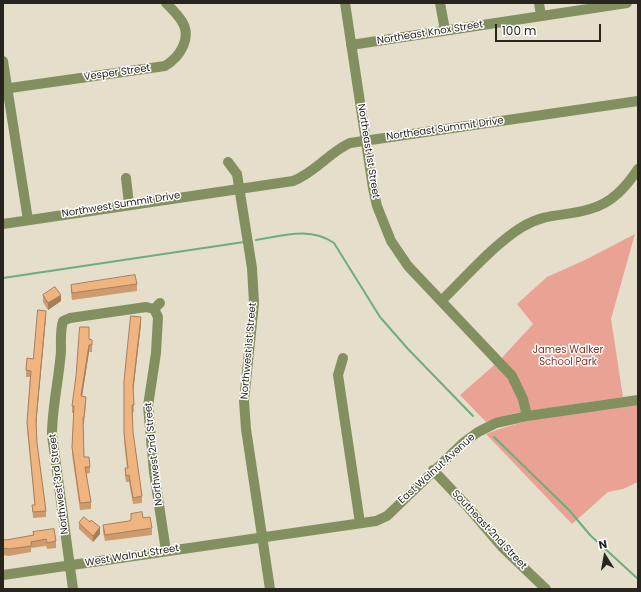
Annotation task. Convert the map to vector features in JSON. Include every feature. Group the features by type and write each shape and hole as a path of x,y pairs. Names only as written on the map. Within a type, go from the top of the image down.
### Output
{"street":[{"name":"Vesper Street","path":"5,89 165,66 175,60 184,44 186,35 182,21 166,3"},
{"name":"Northeast 1st Street","path":"345,3 375,200 391,241 408,266 512,376 524,399 527,416"},
{"path":"440,3 444,30"},
{"path":"539,3 541,16"},
{"name":"Northeast Knox Street","path":"352,45 626,3"},
{"path":"3,61 5,89 28,220"},
{"name":"Northeast Summit Drive","path":"240,188 293,181 305,176 341,147 350,143 638,101"},
{"name":"Northwest 1st Street","path":"228,162 237,174 252,268 254,303 245,393 246,429 270,589"},
{"path":"441,301 507,238 523,227 541,218 590,210 605,203 617,195 638,169"},
{"path":"126,178 129,204"},
{"name":"Northwest Summit Drive","path":"3,224 240,188"},
{"name":"Northwest 2nd Street","path":"61,330 63,321 70,318 157,306 158,317 156,353 148,406 154,472 166,551"},
{"name":"Northwest 3rd Street","path":"61,330 61,352 52,422 52,434 73,589"},
{"path":"343,358 338,375 360,523"},
{"name":"East Walnut Avenue","path":"262,537 376,521 387,516 463,442 496,423 527,416 638,400"},
{"name":"Southeast 2nd Street","path":"433,470 467,506 503,548 546,589"},
{"name":"West Walnut Street","path":"3,575 262,537"}],"green space":[{"name":"James Walker School Park","path":"635,234 611,319 623,397 515,413 486,422 460,395 499,361 533,324 517,304 547,277 587,259"},
{"path":"638,403 638,482 623,489 608,492 572,524 486,434 523,422 542,418"}],"building":[{"path":"135,275 137,284 72,293 71,285"},
{"path":"55,287 61,295 48,303 43,295"},
{"path":"38,310 46,311 36,420 37,443 46,511 33,512 32,505 35,505 27,422 31,371 26,370 27,358 33,359"},
{"path":"131,316 141,317 133,386 134,405 132,405 133,432 142,496 133,498 129,475 126,476 125,468 128,468 124,433 124,381"},
{"path":"80,327 89,327 89,339 92,340 92,345 89,345 81,396 86,397 83,417 84,457 89,457 90,467 85,467 91,502 80,503 72,447 74,406 72,406"},
{"path":"142,512 143,518 150,517 152,528 105,535 103,525 129,521 131,520 131,514"},
{"path":"84,517 100,527 93,536 79,523"},
{"path":"54,529 56,541 47,543 46,539 31,542 31,546 9,549 3,548 3,539 6,540 34,535 33,532"}],"waterway":[{"path":"256,240 286,235 306,234 325,238 334,243 380,317 408,349 473,416"},
{"path":"3,278 244,242"},
{"path":"494,437 569,510 590,535 638,579"}]}
